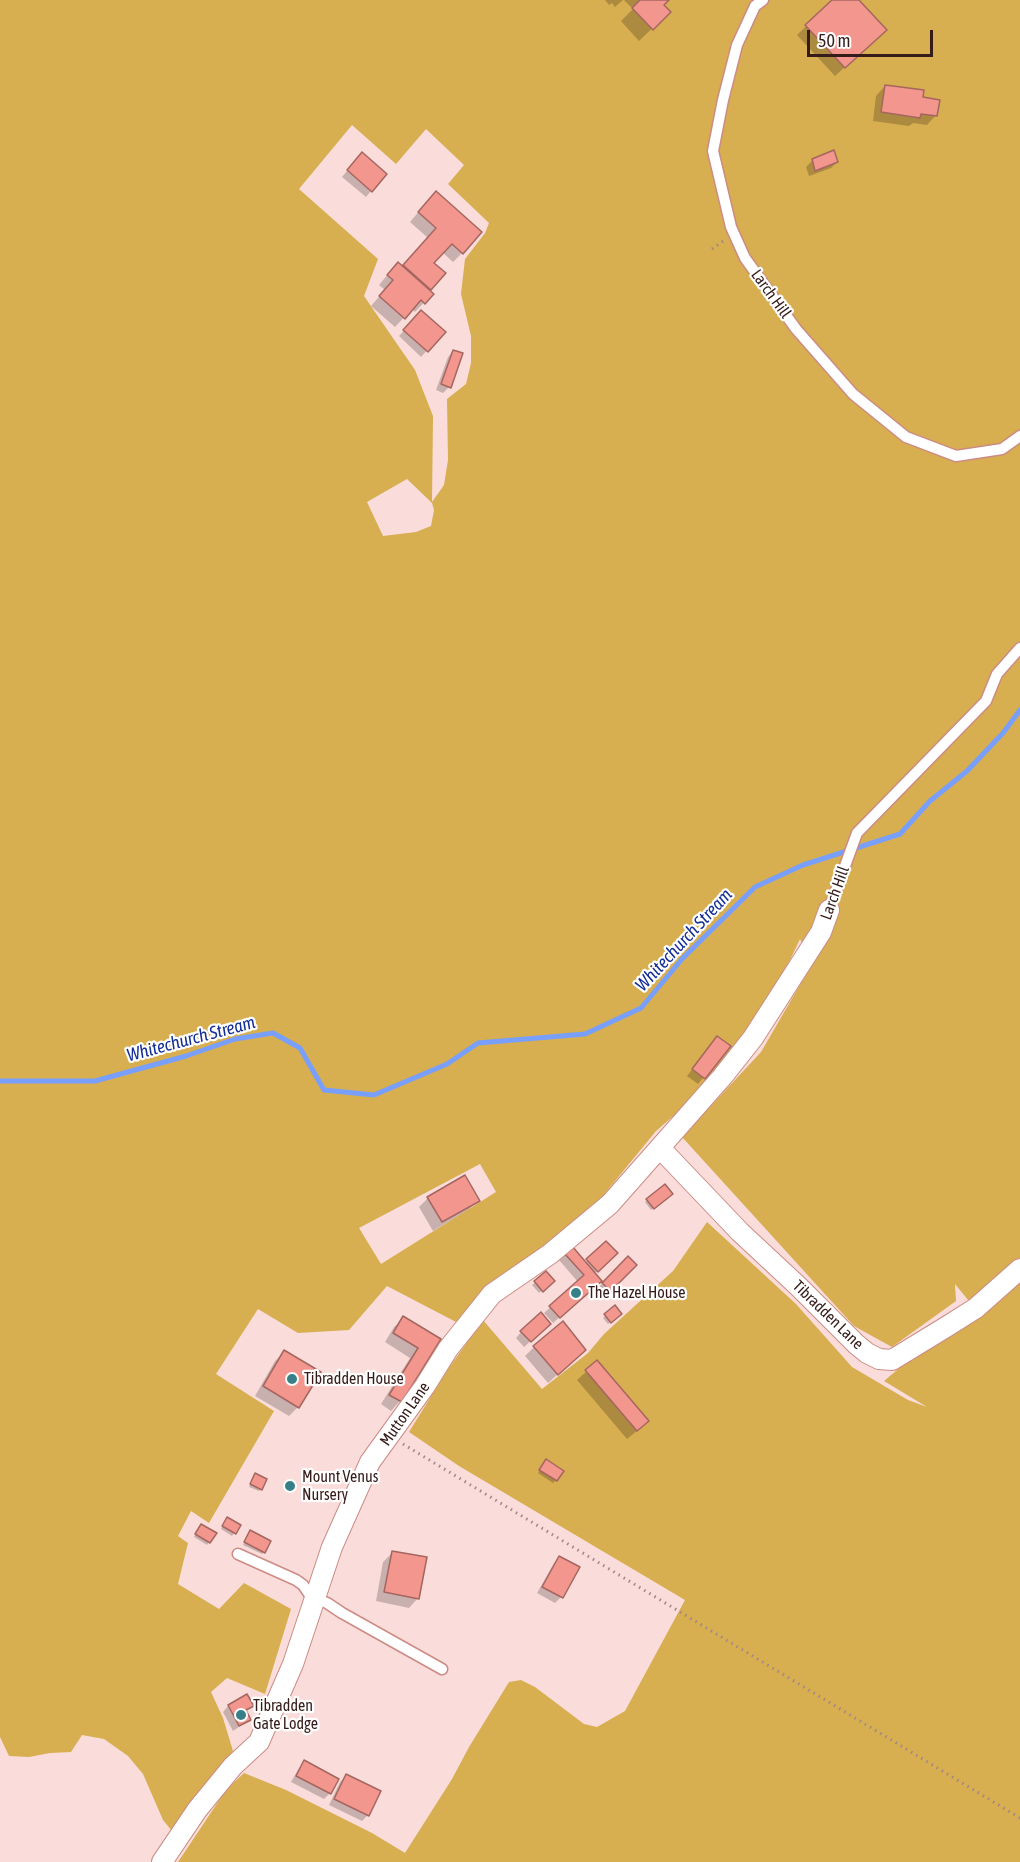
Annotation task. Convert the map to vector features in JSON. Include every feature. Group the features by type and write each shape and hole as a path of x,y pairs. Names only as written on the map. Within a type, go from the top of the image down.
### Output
{"street":[{"name":"Larch Hill","path":"660,1148 753,1038 821,932 829,910"},
{"name":"Tibradden Lane","path":"660,1148 740,1232 856,1344 879,1359 892,1359 946,1328 976,1308 1020,1269"},
{"name":"Mutton Lane","path":"162,1862 197,1810 233,1766 260,1742 293,1664 332,1547 370,1462 425,1386 448,1349 492,1294 550,1254 610,1204 660,1148"}],"lane":[{"name":"Larch Hill","path":"763,0 755,6 737,45 713,151 731,227 745,258 796,329 853,394 906,437 956,456 1002,449 1020,436"},
{"name":"Larch Hill","path":"829,910 857,833 986,701 997,674 1020,648"},
{"path":"238,1554 296,1580 314,1599 442,1669"}],"path":[{"path":"390,1435 1020,1818"}],"shaded area":[{"path":"0,0 1020,0 1020,1862 178,1862 226,1790 244,1773 286,1790 372,1833 405,1853 509,1682 521,1680 535,1687 584,1724 597,1727 625,1711 685,1600 459,1466 409,1432 448,1369 483,1320 542,1389 588,1353 604,1334 673,1271 707,1222 796,1304 852,1367 908,1400 927,1407 884,1381 973,1306 955,1284 956,1301 892,1347 854,1326 682,1137 761,1052 812,964 800,939 769,1004 715,1080 656,1131 602,1197 458,1323 387,1286 349,1330 298,1333 258,1309 216,1374 274,1411 209,1523 191,1511 178,1536 188,1543 178,1584 219,1609 244,1583 291,1609 265,1694 227,1678 211,1692 223,1718 233,1751 172,1831 163,1820 143,1774 128,1756 104,1739 82,1735 71,1752 29,1757 9,1756 0,1737","holes":["352,125 396,164 426,129 464,165 448,184 489,223 485,233 465,259 461,294 471,336 471,363 466,384 447,399 448,460 444,485 432,502 433,416 415,370 364,296 378,259 299,189","407,479 432,503 434,510 431,526 416,532 383,536 367,502","480,1164 496,1192 381,1264 359,1228"]}],"building":[{"path":"640,0 669,0 664,5 671,12 653,30 632,8"},
{"path":"832,0 859,0 887,30 845,68 805,25"},
{"path":"885,85 924,90 923,97 940,100 937,116 921,114 920,118 881,112"},
{"path":"834,150 838,162 815,171 812,159"},
{"path":"362,152 387,174 372,192 347,170"},
{"path":"436,191 482,232 463,254 452,244 434,263 446,273 431,290 403,265 436,228 418,212"},
{"path":"398,262 434,294 425,304 421,300 405,319 379,296 393,280 387,275"},
{"path":"421,310 446,332 428,352 403,330"},
{"path":"453,350 463,353 451,388 441,384"},
{"path":"717,1036 731,1046 705,1079 692,1069"},
{"path":"465,1175 480,1201 442,1222 427,1197"},
{"path":"665,1184 673,1194 654,1209 646,1199"},
{"path":"606,1241 618,1253 598,1272 586,1259"},
{"name":"The Hazel House","path":"572,1246 602,1281 560,1318 549,1306 584,1275 564,1253"},
{"path":"628,1256 637,1265 611,1291 602,1283"},
{"path":"546,1271 555,1281 543,1292 534,1281"},
{"path":"615,1305 622,1314 611,1323 604,1314"},
{"path":"541,1312 551,1324 531,1342 520,1331"},
{"path":"403,1316 441,1339 402,1402 389,1395 418,1348 393,1333"},
{"path":"563,1321 586,1350 558,1375 533,1346"},
{"name":"Tibradden House","path":"284,1350 321,1372 299,1408 263,1386"},
{"path":"597,1360 649,1421 637,1431 585,1370"},
{"path":"546,1459 564,1471 557,1481 539,1470"},
{"path":"255,1473 267,1479 262,1490 250,1484"},
{"path":"227,1517 241,1525 236,1534 222,1526"},
{"path":"201,1524 217,1533 210,1543 195,1534"},
{"path":"250,1530 271,1541 265,1553 244,1542"},
{"path":"392,1551 427,1557 419,1599 384,1592"},
{"path":"559,1556 580,1567 563,1598 542,1587"},
{"name":"Tibradden Gate Lodge","path":"247,1694 254,1706 246,1710 251,1720 239,1726 228,1705"},
{"path":"304,1760 339,1779 331,1794 296,1776"},
{"path":"346,1774 381,1791 369,1816 334,1799"}],"waterway":[{"name":"Whitechurch Stream","path":"0,1081 95,1081 186,1056 235,1039 273,1033 300,1048 324,1090 374,1095 447,1064 478,1043 585,1034 641,1008 682,959 755,887 803,865 900,834 930,801 967,771 1003,733 1020,710"}],"place":[{"name":"The Hazel House","path":"576,1293"},
{"name":"Tibradden House","path":"292,1379"},
{"name":"Mount Venus Nursery","path":"290,1486"},
{"name":"Tibradden Gate Lodge","path":"241,1715"}]}
